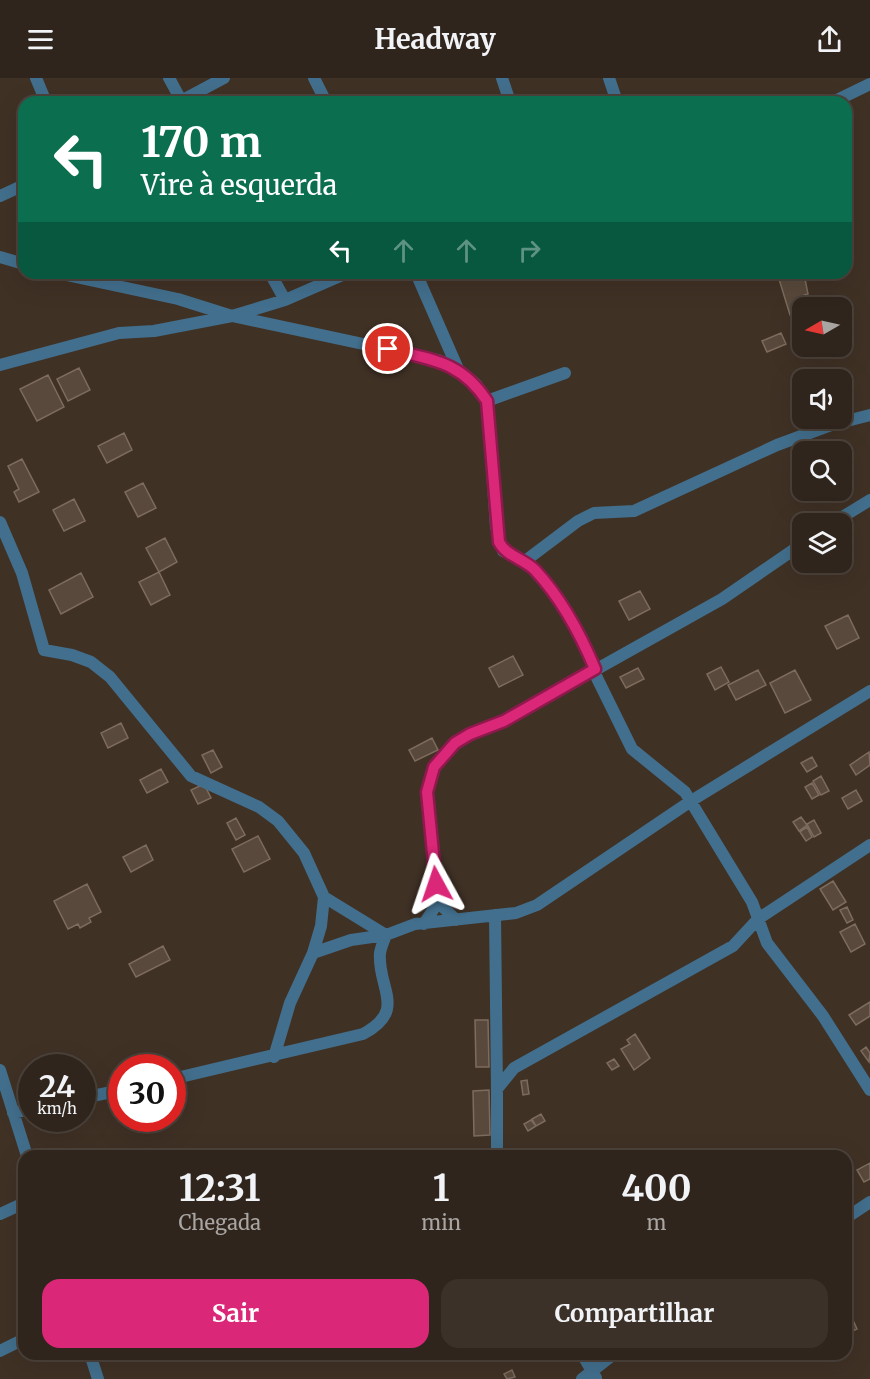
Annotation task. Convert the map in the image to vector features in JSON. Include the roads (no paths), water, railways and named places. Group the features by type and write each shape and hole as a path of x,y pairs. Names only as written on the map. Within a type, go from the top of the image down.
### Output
{"street":[{"path":"36,78 44,96"},
{"path":"169,78 178,96"},
{"path":"192,96 224,78"},
{"path":"314,78 323,96"},
{"path":"502,78 508,96"},
{"path":"609,78 615,96"},
{"path":"845,96 870,84"},
{"path":"0,196 18,188"},
{"path":"0,257 18,262"},
{"path":"84,279 178,300 232,316 438,360 458,369 476,384 487,401 499,542 503,551 525,561 558,597 582,638 632,749 675,782 691,801 752,902 767,943 823,1016 870,1090"},
{"path":"118,279 121,287"},
{"path":"273,279 285,300"},
{"path":"0,365 119,333 154,331 232,316 285,300 333,279"},
{"path":"419,279 458,369"},
{"path":"487,401 565,373"},
{"path":"525,561 578,521 594,513 634,511 777,445 831,425 870,415"},
{"path":"849,513 870,500"},
{"path":"0,522 22,573 44,650 72,655 91,662 123,691 191,776 259,807 278,821 304,853 324,897 321,926 313,954 293,993 274,1057"},
{"path":"424,924 438,902 427,792 429,780 443,754 470,734 504,721 722,599 792,551"},
{"path":"313,954 351,940 386,935 424,924 516,913 543,902 691,801 870,691"},
{"path":"496,1089 514,1068 733,946 758,919 870,845"},
{"path":"324,897 386,935"},
{"path":"438,902 456,920"},
{"path":"495,915 497,1150"},
{"path":"186,1076 274,1057 363,1034 380,1023 388,1008 380,952 386,935"},
{"path":"0,1070 25,1150"},
{"path":"13,1113 18,1112"},
{"path":"852,1214 870,1202"},
{"path":"0,1214 18,1206"},
{"path":"0,1351 18,1342"},
{"path":"92,1360 98,1379"},
{"path":"584,1360 591,1377 608,1360"}]}
